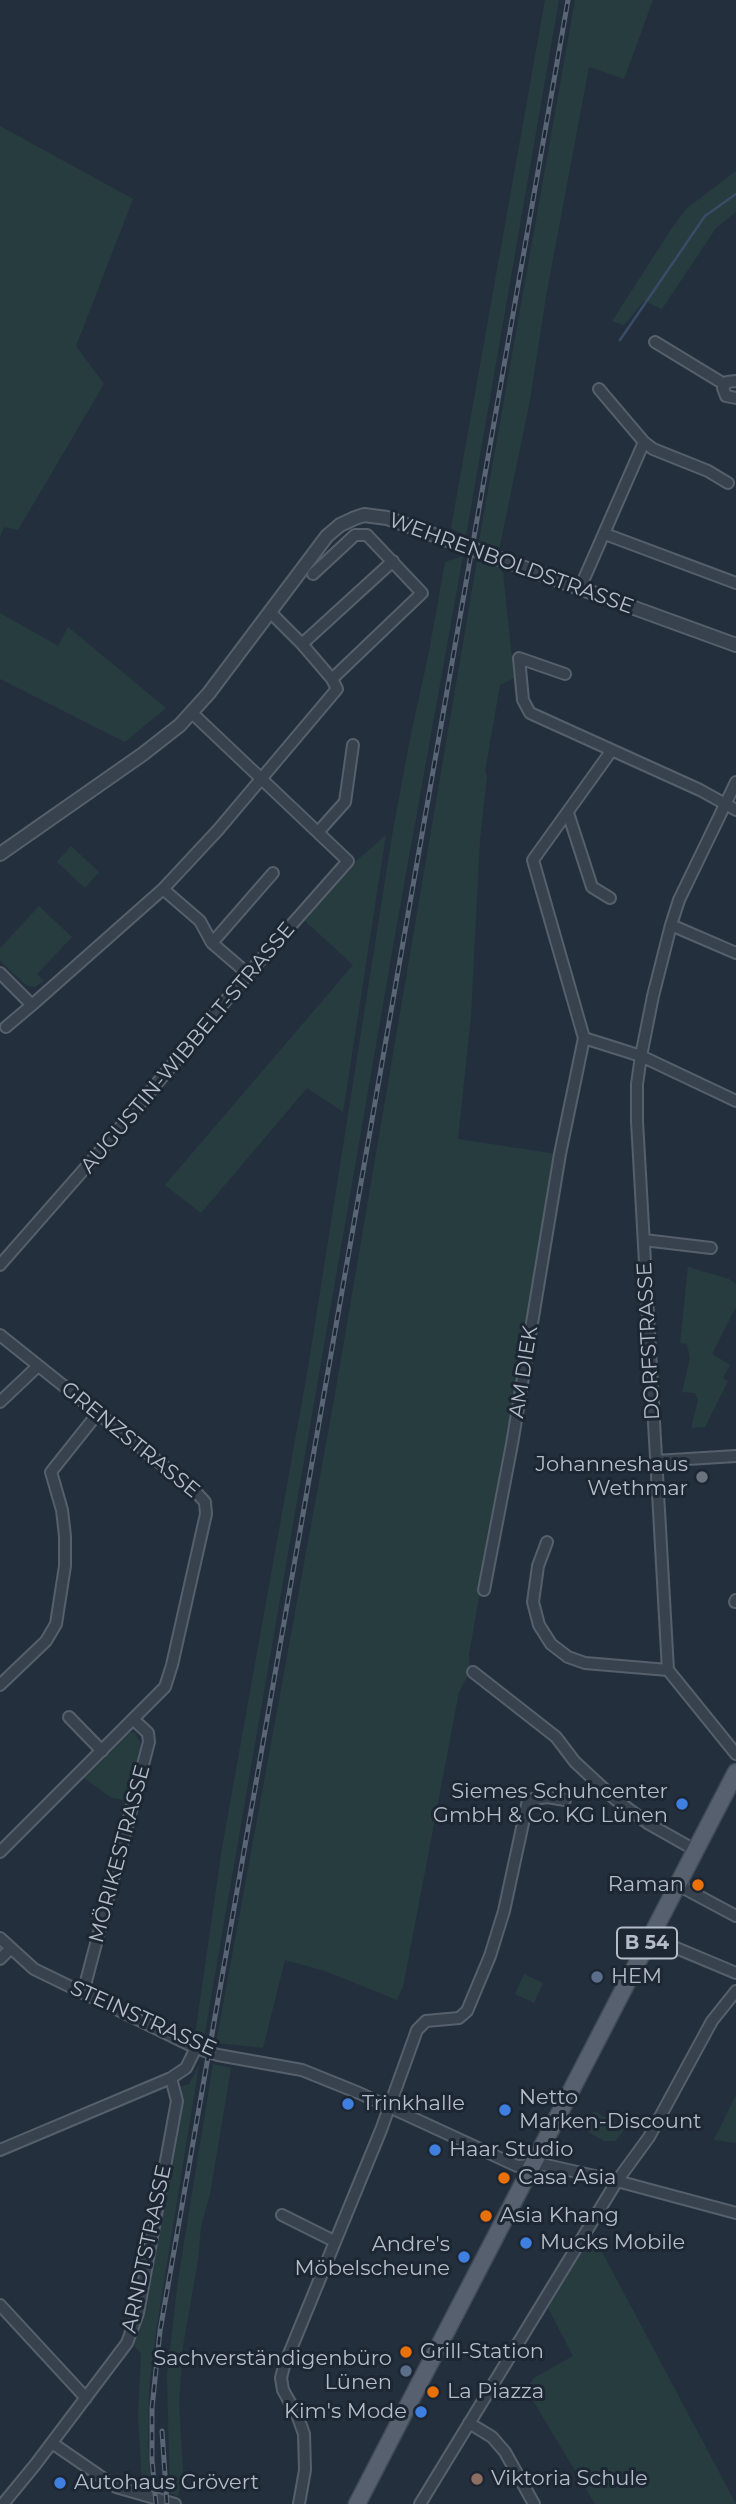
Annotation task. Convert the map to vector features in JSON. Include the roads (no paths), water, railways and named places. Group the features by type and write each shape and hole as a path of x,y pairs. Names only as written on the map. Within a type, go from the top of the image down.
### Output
{"main road":[{"name":"B 54","path":"357,2504 736,1772"}],"street":[{"path":"654,342 724,384"},
{"path":"724,384 730,380 736,381"},
{"path":"724,384 726,396 736,398"},
{"path":"599,389 653,449 708,471 728,483"},
{"path":"580,588 644,442"},
{"name":"WEHRENBOLDSTRASSE","path":"0,854 148,750 192,713 327,536 340,525 364,515 400,522 736,645"},
{"path":"605,534 736,583"},
{"path":"313,574 355,535 367,535 422,593 332,679"},
{"path":"302,645 393,561"},
{"path":"6,1027 163,889 337,689 332,679 270,612"},
{"path":"565,674 519,658 523,700 530,713 731,807"},
{"name":"AUGUSTIN-WIBBELT-STRASSE","path":"0,1265 348,861 192,713"},
{"path":"319,831 345,802 354,745"},
{"path":"611,750 533,860 584,1038 641,1056 736,1101"},
{"name":"DORFSTRASSE","path":"668,1670 637,1084 653,996 679,900 731,807 736,782"},
{"path":"568,813 592,887 610,898"},
{"path":"212,943 273,873"},
{"path":"163,889 200,921 212,943 248,974"},
{"path":"671,925 736,953"},
{"path":"0,973 32,1005"},
{"name":"AM DIEK","path":"484,1590 584,1038"},
{"name":"DORFSTRASSE","path":"644,1240 710,1248"},
{"name":"GRENZSTRASSE","path":"0,1335 195,1490 205,1502 206,1514 168,1679 160,1694 0,1852"},
{"path":"0,1402 38,1366"},
{"path":"0,1685 46,1642 55,1624 65,1566 65,1536 62,1510 51,1472 98,1413"},
{"path":"656,1461 736,1456"},
{"path":"547,1542 538,1566 533,1602 539,1625 551,1644 568,1657 585,1663 668,1670 736,1754"},
{"path":"473,1672 556,1737 575,1762 621,1804 649,1824 695,1850"},
{"path":"69,1717 102,1751"},
{"name":"MÖRIKESTRASSE","path":"83,1993 149,1742 148,1733 134,1720"},
{"path":"299,2504 305,2470 304,2434 283,2390 281,2378 418,2030 426,2021 458,2018 467,2011 490,1956 504,1912 528,1800 547,1797 565,1800"},
{"path":"678,1885 736,1916"},
{"path":"650,1937 736,1973"},
{"name":"STEINSTRASSE","path":"0,1938 34,1969 196,2048 218,2055 302,2070 517,2166 546,2165 736,2213"},
{"path":"0,1959 10,1949"},
{"path":"420,2504 617,2181 649,2137 712,2021 736,1991"},
{"path":"0,2150 171,2078 186,2068 196,2048"},
{"name":"ARNDTSTRASSE","path":"3,2504 127,2343 138,2313 177,2101 171,2078"},
{"path":"282,2215 334,2241"},
{"path":"0,2305 86,2398"},
{"path":"469,2423 492,2437 505,2452 534,2504"},
{"path":"52,2443 116,2487 175,2504"}],"waterway":[{"path":"620,340 705,216 736,194"}],"railway":[{"path":"156,2504 152,2460 152,2408 160,2331 568,0"},
{"path":"162,2431 167,2504"}],"place":[{"name":"Johanneshaus Wethmar","path":"702,1477"},
{"name":"Siemes Schuhcenter GmbH & Co. KG Lünen","path":"682,1804"},
{"name":"Raman","path":"698,1885"},
{"name":"HEM","path":"597,1977"},
{"name":"Trinkhalle","path":"348,2104"},
{"name":"Netto Marken-Discount","path":"505,2110"},
{"name":"Haar Studio","path":"435,2150"},
{"name":"Casa Asia","path":"504,2178"},
{"name":"Asia Khang","path":"486,2216"},
{"name":"Mucks Mobile","path":"526,2243"},
{"name":"Andre's Möbelscheune","path":"464,2257"},
{"name":"Grill-Station","path":"406,2352"},
{"name":"Sachverständigenbüro Lünen","path":"406,2371"},
{"name":"La Piazza","path":"433,2392"},
{"name":"Kim's Mode","path":"421,2412"},
{"name":"Viktoria Schule","path":"477,2479"},
{"name":"Autohaus Grövert","path":"60,2483"}]}
